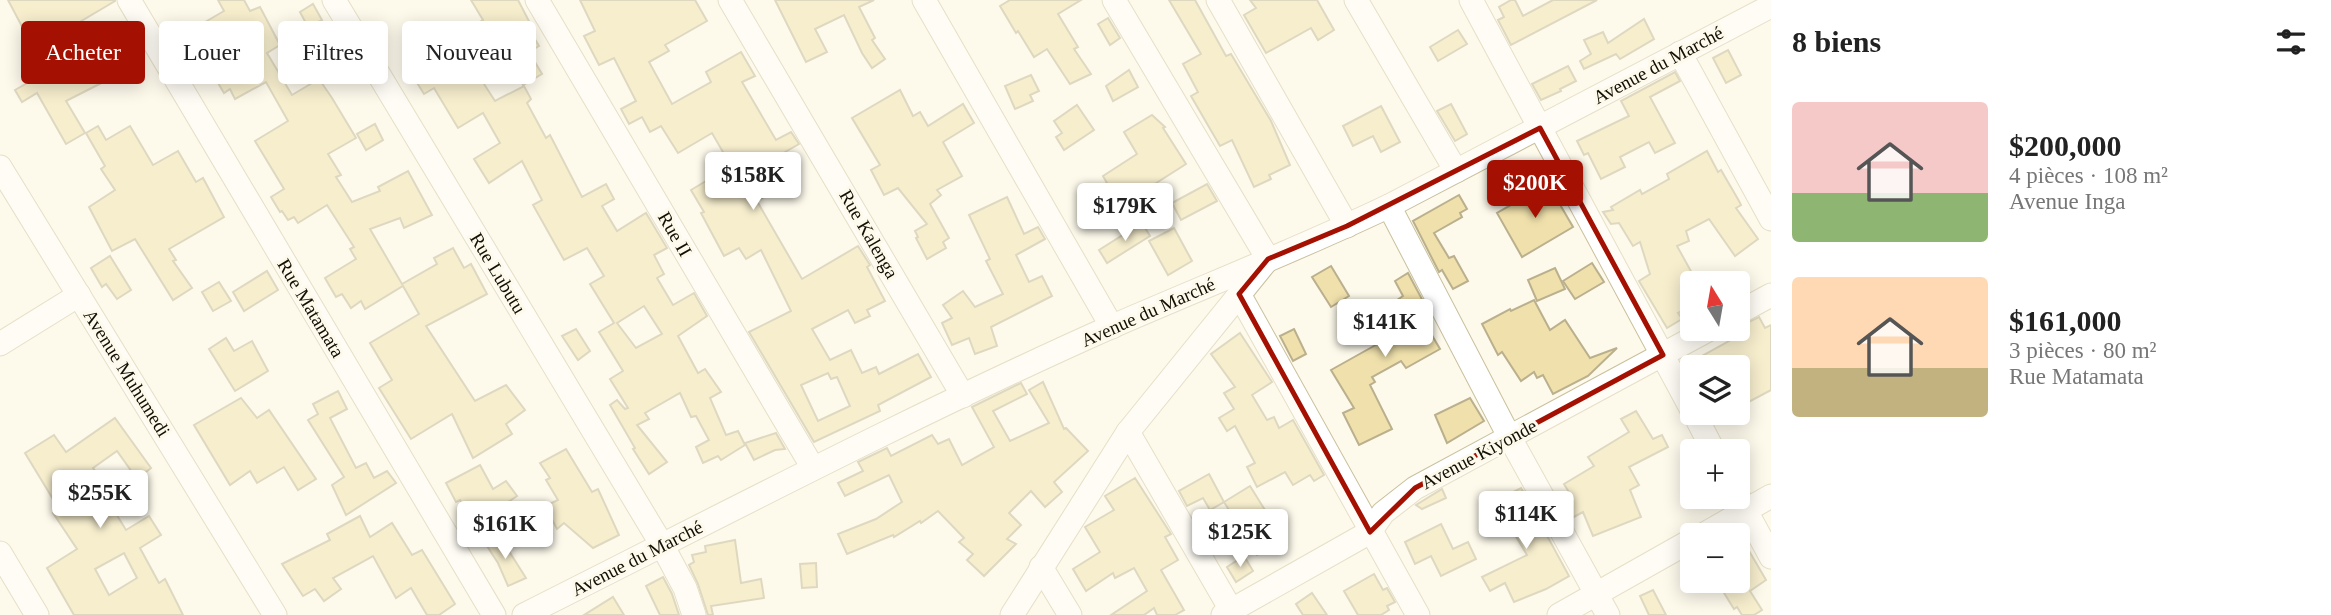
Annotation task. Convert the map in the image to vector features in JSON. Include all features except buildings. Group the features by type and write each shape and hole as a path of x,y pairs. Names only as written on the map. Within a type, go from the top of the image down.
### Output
{"street":[{"name":"Rue Matamata","path":"129,0 494,615"},
{"name":"Rue Lubutu","path":"334,0 662,545 685,588 694,615"},
{"name":"Rue II","path":"537,0 813,468"},
{"name":"Rue Kalenga","path":"730,0 963,396"},
{"path":"924,0 1112,327"},
{"path":"1012,615 1128,432 1268,259 1114,0"},
{"path":"1218,0 1347,226"},
{"path":"1356,0 1456,171"},
{"path":"1471,0 1680,387"},
{"name":"Avenue du Marché","path":"524,615 813,468 963,396 1112,327 1389,206 1771,6"},
{"path":"1680,53 1771,219"},
{"name":"Avenue Muhumedi","path":"0,167 275,615"},
{"path":"1389,206 1510,438 1608,615"},
{"path":"0,344 79,295"},
{"path":"1239,295 1418,615"},
{"path":"1750,306 1771,295"},
{"name":"Avenue Kiyonde","path":"1229,613 1370,531 1383,513 1415,488 1688,341"},
{"path":"1128,432 1229,613"},
{"path":"1750,501 1771,496"},
{"path":"1717,523 1734,509"},
{"path":"1745,509 1771,557"},
{"path":"1559,615 1680,547"},
{"path":"0,553 37,615"},
{"path":"1041,567 1070,615"}],"highlighted area":[{"path":"1540,128 1663,355 1415,488 1370,532 1239,294 1268,259 1347,226"}]}
